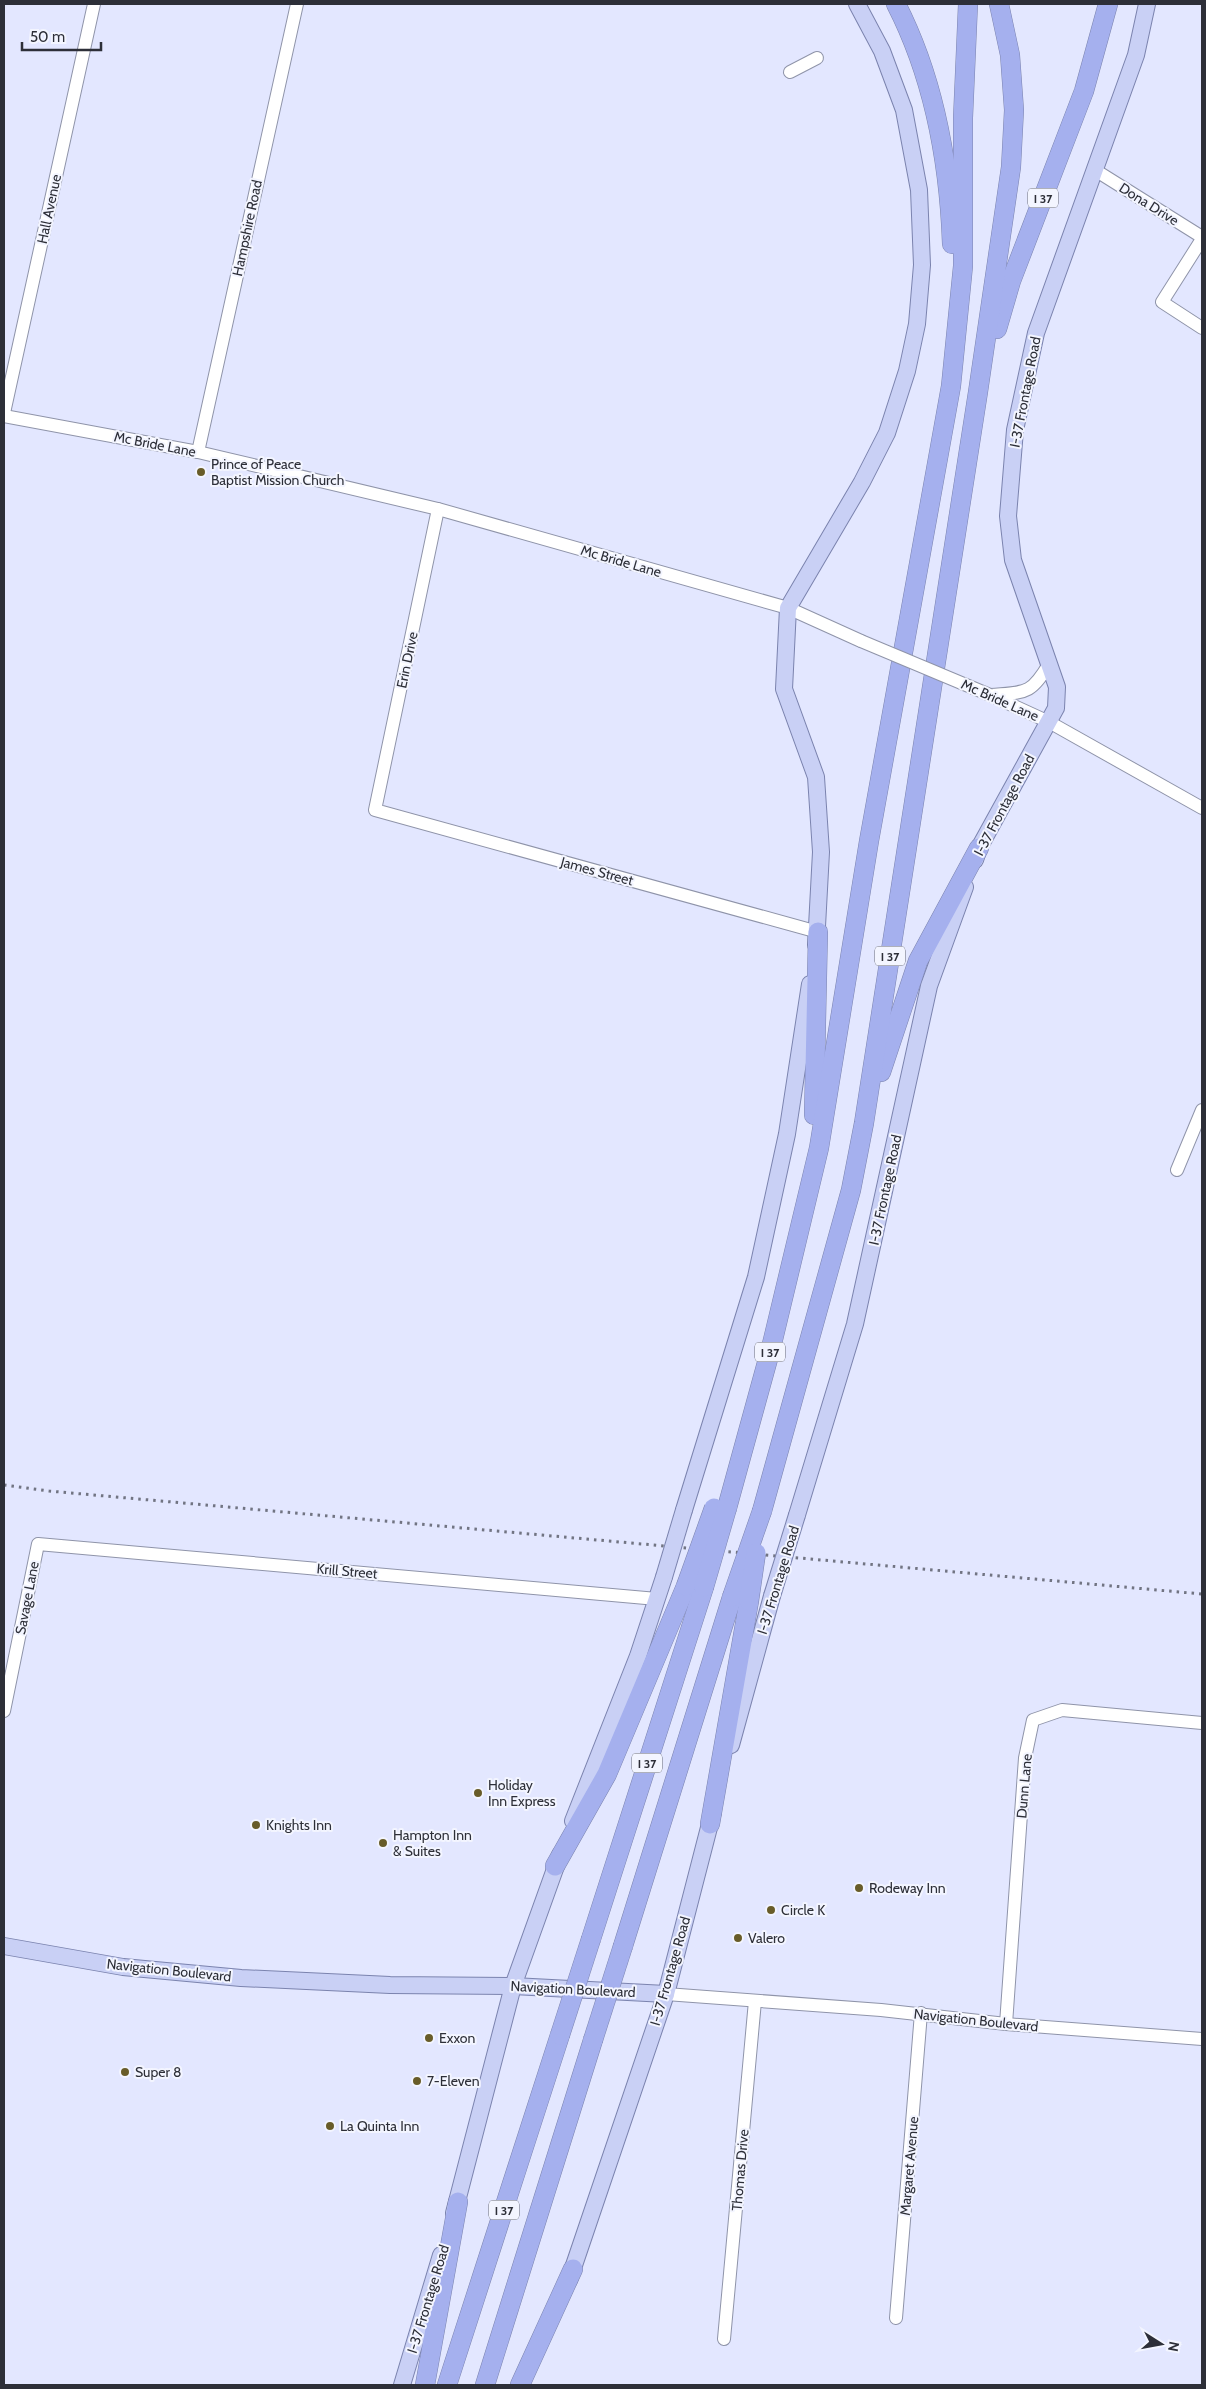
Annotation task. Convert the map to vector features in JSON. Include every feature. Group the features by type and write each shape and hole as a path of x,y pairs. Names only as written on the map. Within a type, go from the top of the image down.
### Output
{"highway":[{"path":"896,4 910,31 932,95 947,172 952,242 946,355 951,386"},
{"name":"I 37","path":"447,2385 591,1939 695,1586 720,1508 752,1420 820,1148 870,841 951,386 963,266 963,118 968,4"},
{"path":"978,392 1011,167 1014,110 1010,55 999,4"},
{"name":"I 37","path":"485,2385 623,1946 740,1599 762,1511 851,1190 864,1123 978,392 1011,281 1084,91 1108,4"},
{"path":"864,1123 918,961 979,848"},
{"path":"786,1284 815,1108 818,932"},
{"path":"556,1866 607,1774 695,1586"},
{"path":"710,1824 740,1599"},
{"path":"425,2385 458,2202"},
{"path":"520,2385 573,2269"}],"main road":[{"name":"I-37 Frontage Road","path":"402,2385 458,2202 513,1986 556,1866 638,1656 664,1577 756,1277 787,1134 818,932 821,852 816,776 784,689 788,608 862,482 887,433 907,371 917,324 922,265 919,190 904,110 882,51 857,4"},
{"name":"I-37 Frontage Road","path":"529,2385 573,2269 666,1994 772,1596 856,1324 929,986 979,848 1056,708 1057,688 1013,560 1008,516 1015,430 1036,333 1136,55 1147,4"},
{"name":"Navigation Boulevard","path":"4,1946 123,1967 241,1978 390,1985 513,1986 666,1994"}],"street":[{"name":"Hall Avenue","path":"4,415 94,4"},
{"name":"Hampshire Road","path":"198,452 297,4"},
{"path":"790,72 817,58"},
{"name":"Dona Drive","path":"1095,170 1202,238"},
{"path":"1202,238 1162,302 1202,328"},
{"name":"Mc Bride Lane","path":"4,415 198,452 438,509 788,608 1049,722 1202,808"},
{"name":"Erin Drive","path":"375,810 438,509"},
{"path":"990,695 1023,692 1032,689 1050,664"},
{"name":"James Street","path":"375,810 818,932"},
{"path":"1177,1170 1202,1110"},
{"name":"Krill Street","path":"38,1544 657,1599"},
{"name":"Savage Lane","path":"4,1711 8,1676 38,1544"},
{"name":"Dunn Lane","path":"1006,2024 1025,1758 1033,1720 1062,1710 1202,1723"},
{"name":"Navigation Boulevard","path":"666,1994 921,2013 1006,2024 1202,2039"},
{"name":"Thomas Drive","path":"724,2339 755,2002"},
{"name":"Margaret Avenue","path":"896,2318 921,2013"}],"railway":[{"path":"4,1485 49,1491 1202,1594"}],"place":[{"name":"Prince of Peace Baptist Mission Church","path":"201,472"},
{"name":"Holiday Inn Express","path":"478,1793"},
{"name":"Knights Inn","path":"256,1825"},
{"name":"Hampton Inn & Suites","path":"383,1843"},
{"name":"Rodeway Inn","path":"859,1888"},
{"name":"Circle K","path":"771,1910"},
{"name":"Valero","path":"738,1938"},
{"name":"Exxon","path":"429,2038"},
{"name":"Super 8","path":"125,2072"},
{"name":"7-Eleven","path":"417,2081"},
{"name":"La Quinta Inn","path":"330,2126"}]}
